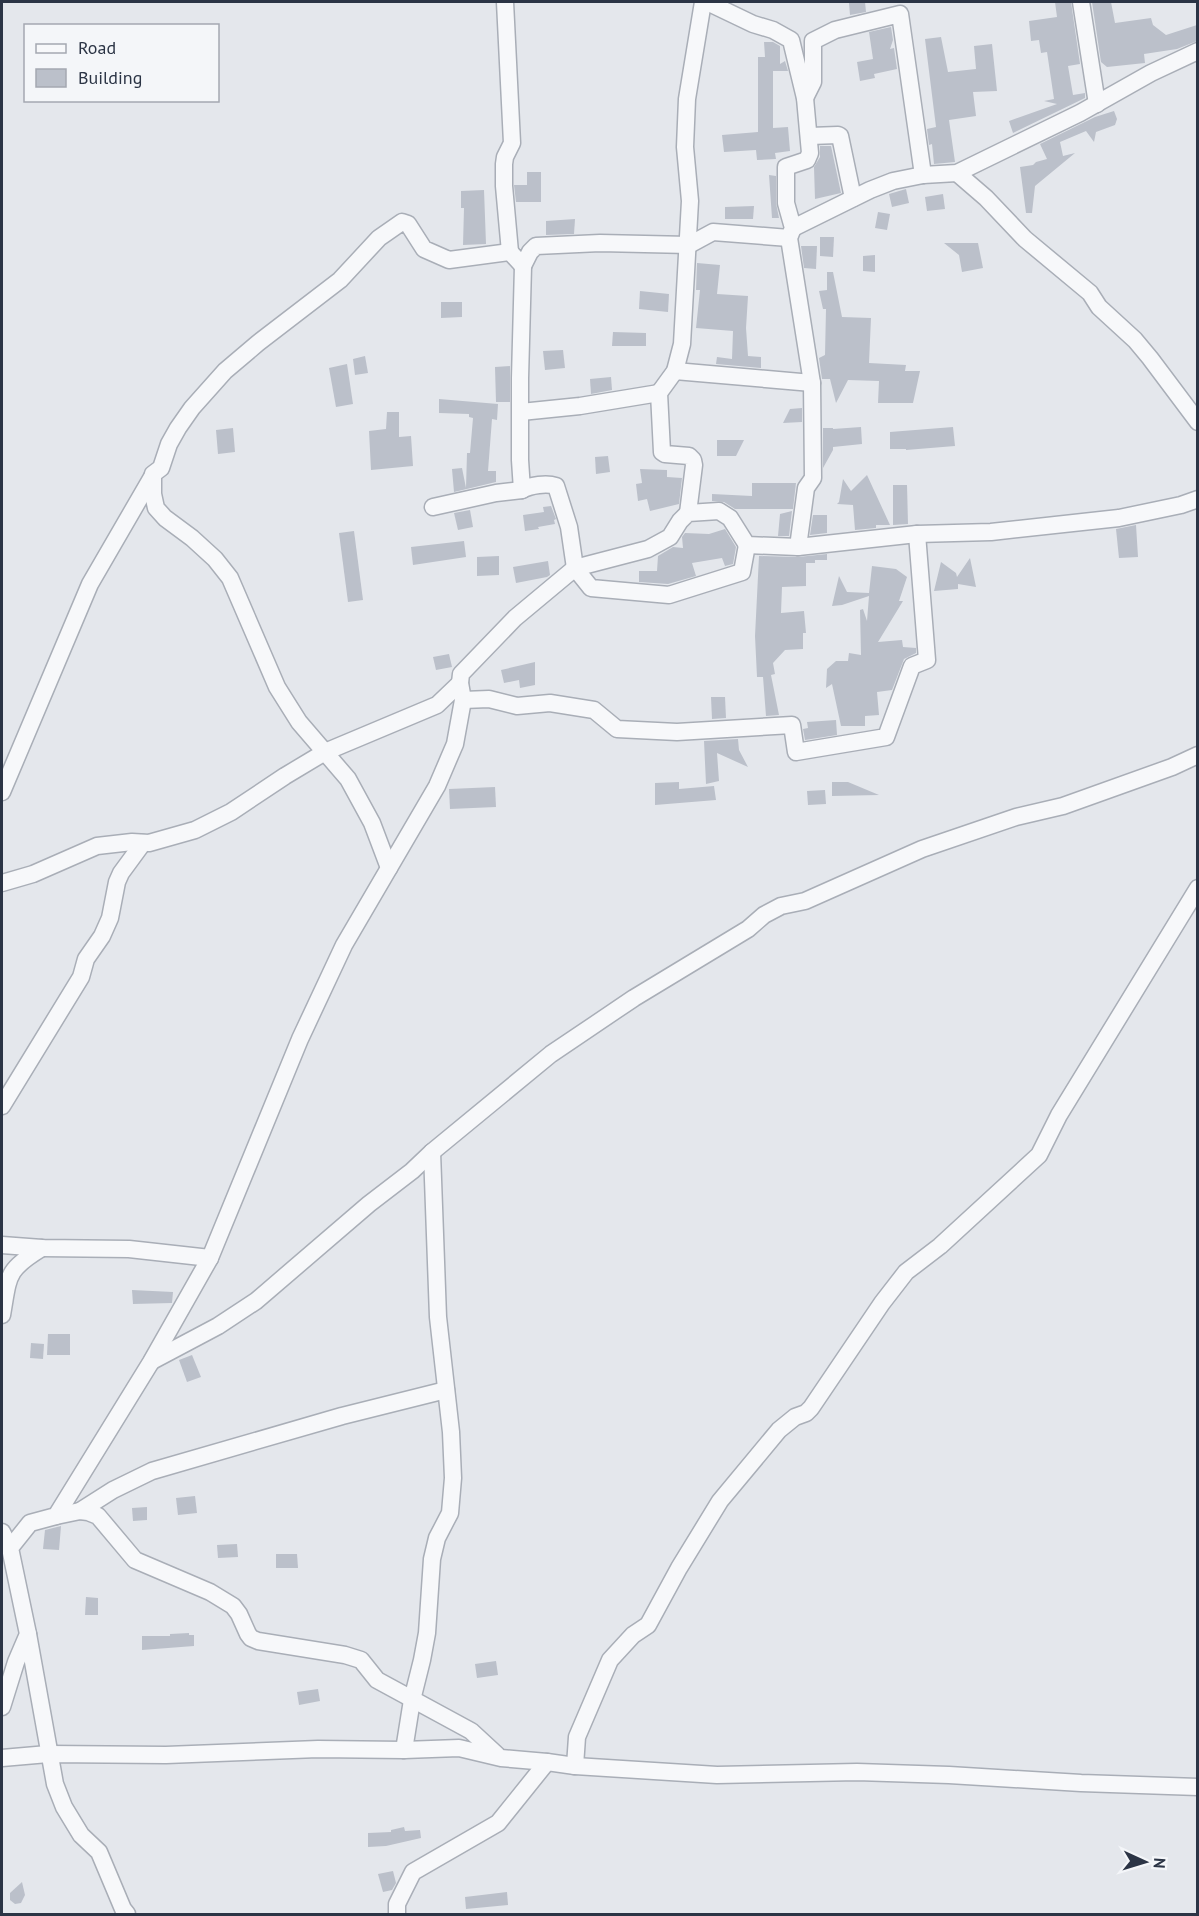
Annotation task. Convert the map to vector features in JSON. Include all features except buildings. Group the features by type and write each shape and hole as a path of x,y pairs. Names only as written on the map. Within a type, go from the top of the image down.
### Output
{"street":[{"path":"505,2 512,143 505,157 504,186 510,252 523,266"},
{"path":"56,1516 151,1362 210,1258 300,1039 344,945 437,786 456,744 463,700 460,683 462,674 515,618 575,568 648,549 670,537 688,513 693,460 689,456 662,452 659,393 675,371 682,344 690,201 686,147 687,99 705,2 753,24 773,30 791,40 806,98 810,153 807,160 786,166 786,203 812,383 813,478 806,488 798,547"},
{"path":"1081,2 1097,104"},
{"path":"806,98 813,82 813,41 835,30 900,14 923,175"},
{"path":"522,490 520,460 523,266 536,246 600,243 689,245 713,232 791,233 853,198 893,181 957,172 1097,104 1151,73 1197,51"},
{"path":"810,136 840,136 853,198"},
{"path":"957,172 986,198 1024,239 1090,293 1100,307 1150,358 1197,422"},
{"path":"2,792 90,584 153,474 161,468 169,444 183,421 225,371 339,280 379,238 402,222 408,224 424,249 449,260 510,252"},
{"path":"675,371 812,383"},
{"path":"521,412 580,406 659,393"},
{"path":"153,474 156,508 215,559 230,579 277,687 299,722 355,790 372,823 389,868"},
{"path":"433,507 552,484 556,486 569,527 575,568 591,588 669,595 742,572 747,544 730,518 719,511 688,513"},
{"path":"747,544 798,547 916,534 991,532 1119,518 1181,505 1197,499"},
{"path":"463,700 489,699 517,706 550,703 594,710 617,729 677,732 792,725 796,752 886,737 912,666 927,660 916,534"},
{"path":"2,883 33,874 97,846 144,843 210,824 326,752 437,705 460,683"},
{"path":"151,1362 218,1326 256,1301 369,1204 412,1171 551,1054 634,998 748,929 764,915 781,906 805,901 922,849 1016,817 1063,806 1172,767 1197,755"},
{"path":"2,1106 81,976 86,959 102,936 110,918 121,873 144,843"},
{"path":"575,1766 577,1737 606,1666 633,1635 648,1625 679,1568 720,1501 779,1430 811,1408 882,1303 906,1272 940,1246 1039,1155 1059,1114 1197,888"},
{"path":"404,1750 427,1633 432,1559 437,1538 450,1513 453,1478 438,1317 432,1152"},
{"path":"2,1245 129,1249 210,1258"},
{"path":"2,1315 8,1278 19,1262 42,1248"},
{"path":"10,1548 30,1523 80,1511 112,1490 152,1471 342,1416 446,1390"},
{"path":"80,1511 93,1514 103,1520 140,1563 210,1592 233,1606 251,1638 361,1660 376,1680 471,1731 501,1758"},
{"path":"2,1532 10,1548 55,1784 64,1807 81,1835 99,1852 118,1900 127,1914"},
{"path":"2,1707 9,1662 28,1634"},
{"path":"2,1758 48,1754 166,1755 318,1749 464,1748 501,1758 575,1766 717,1775 857,1772 1081,1784 1197,1787"},
{"path":"397,1914 397,1904 413,1872 498,1823 547,1762"}]}
